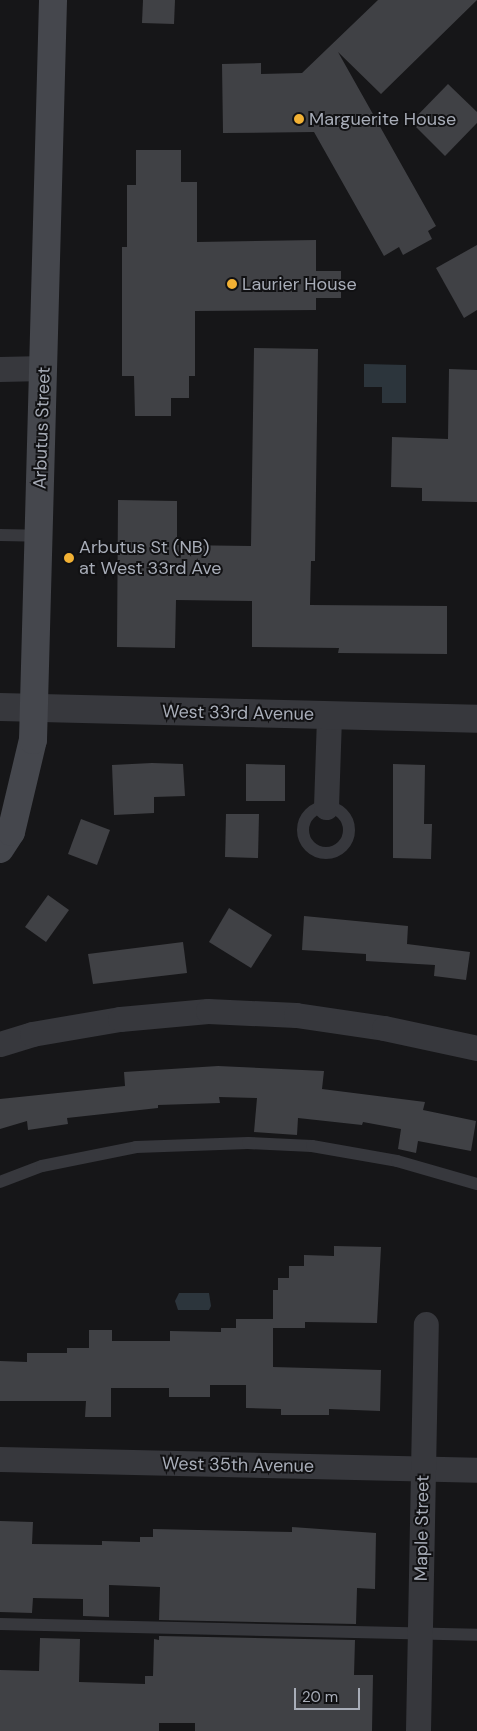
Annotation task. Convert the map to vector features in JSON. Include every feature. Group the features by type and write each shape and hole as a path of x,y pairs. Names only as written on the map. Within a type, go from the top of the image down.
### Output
{"main road":[{"name":"Arbutus Street","path":"0,849 11,832 26,779 33,740 53,0"}],"street":[{"path":"0,369 44,368"},
{"name":"West 33rd Avenue","path":"0,706 477,719"},
{"path":"326,807 329,715"},
{"path":"0,1044 32,1034 120,1019 208,1011 296,1014 384,1028 477,1048"},
{"name":"Maple Street","path":"418,1731 426,1324"},
{"name":"West 35th Avenue","path":"0,1459 477,1470"}],"lane":[{"path":"0,535 39,536"},
{"path":"0,1182 42,1166 136,1147 248,1143 312,1146 397,1161 477,1184"},
{"path":"0,1624 477,1635"}],"shaded area":[{"path":"364,364 406,365 406,403 382,403 382,387 364,387"},
{"path":"179,1293 209,1293 211,1306 209,1310 178,1310 175,1301"}],"building":[{"path":"143,0 175,0 174,24 142,23"},
{"name":"Marguerite House","path":"378,0 477,0 381,94 338,52 436,226 428,231 432,239 403,255 399,247 384,256 314,132 223,133 222,64 261,63 261,74 302,73"},
{"path":"448,84 477,112 477,123 445,156 411,122"},
{"name":"Laurier House","path":"136,150 181,150 181,182 197,182 197,242 316,240 316,271 341,271 341,298 316,298 316,310 195,311 195,376 189,376 189,398 171,398 171,416 135,416 134,376 122,376 122,247 127,247 127,185 136,185"},
{"path":"477,245 477,310 464,318 436,268"},
{"path":"254,348 318,349 315,561 311,561 310,605 447,606 447,654 338,653 339,648 252,647 252,601 176,600 175,648 117,647 118,500 177,501 177,545 251,546"},
{"path":"449,369 477,370 477,502 422,501 422,488 391,487 392,437 448,439"},
{"path":"183,764 185,796 154,797 154,813 114,815 112,765"},
{"path":"246,764 285,765 285,801 246,801"},
{"path":"393,764 425,765 424,824 432,824 431,859 393,858"},
{"path":"226,814 259,814 258,858 225,857"},
{"path":"81,819 110,830 97,865 68,854"},
{"path":"48,895 69,910 46,942 25,927"},
{"path":"229,908 272,935 251,968 209,942"},
{"path":"304,916 408,926 407,944 470,952 466,980 434,976 435,965 366,961 366,954 302,950"},
{"path":"183,942 187,973 93,984 88,954"},
{"path":"218,1066 324,1071 322,1089 425,1102 423,1110 476,1121 471,1151 418,1141 416,1153 398,1149 401,1129 363,1122 362,1125 298,1118 297,1135 254,1132 257,1098 219,1097 220,1103 158,1105 158,1108 67,1118 68,1124 28,1130 27,1121 0,1129 0,1099 125,1086 124,1072"},
{"path":"334,1246 381,1247 377,1323 305,1322 305,1328 273,1328 273,1367 381,1370 380,1411 329,1409 329,1415 281,1415 281,1409 246,1408 246,1385 210,1385 210,1397 169,1397 169,1388 111,1388 111,1417 85,1417 86,1401 0,1401 0,1361 27,1362 27,1353 67,1353 67,1348 89,1348 89,1330 112,1330 112,1341 170,1341 170,1331 221,1332 221,1328 236,1328 236,1319 273,1319 273,1290 278,1290 278,1278 289,1278 289,1266 304,1266 304,1255 334,1256"},
{"path":"0,1521 33,1522 32,1544 102,1545 102,1541 140,1542 140,1537 153,1537 153,1529 292,1532 292,1527 376,1533 375,1589 357,1588 356,1624 159,1620 160,1587 109,1585 109,1617 83,1616 83,1599 33,1598 32,1613 0,1612"},
{"path":"159,1636 355,1640 354,1675 373,1675 372,1731 195,1731 195,1723 159,1723 159,1731 0,1731 0,1670 39,1671 40,1638 80,1639 79,1682 145,1684 145,1676 153,1676 154,1639 159,1640"}],"place":[{"name":"Marguerite House","path":"299,119"},
{"name":"Laurier House","path":"232,284"},
{"name":"Arbutus St (NB) at West 33rd Ave","path":"69,558"}]}
